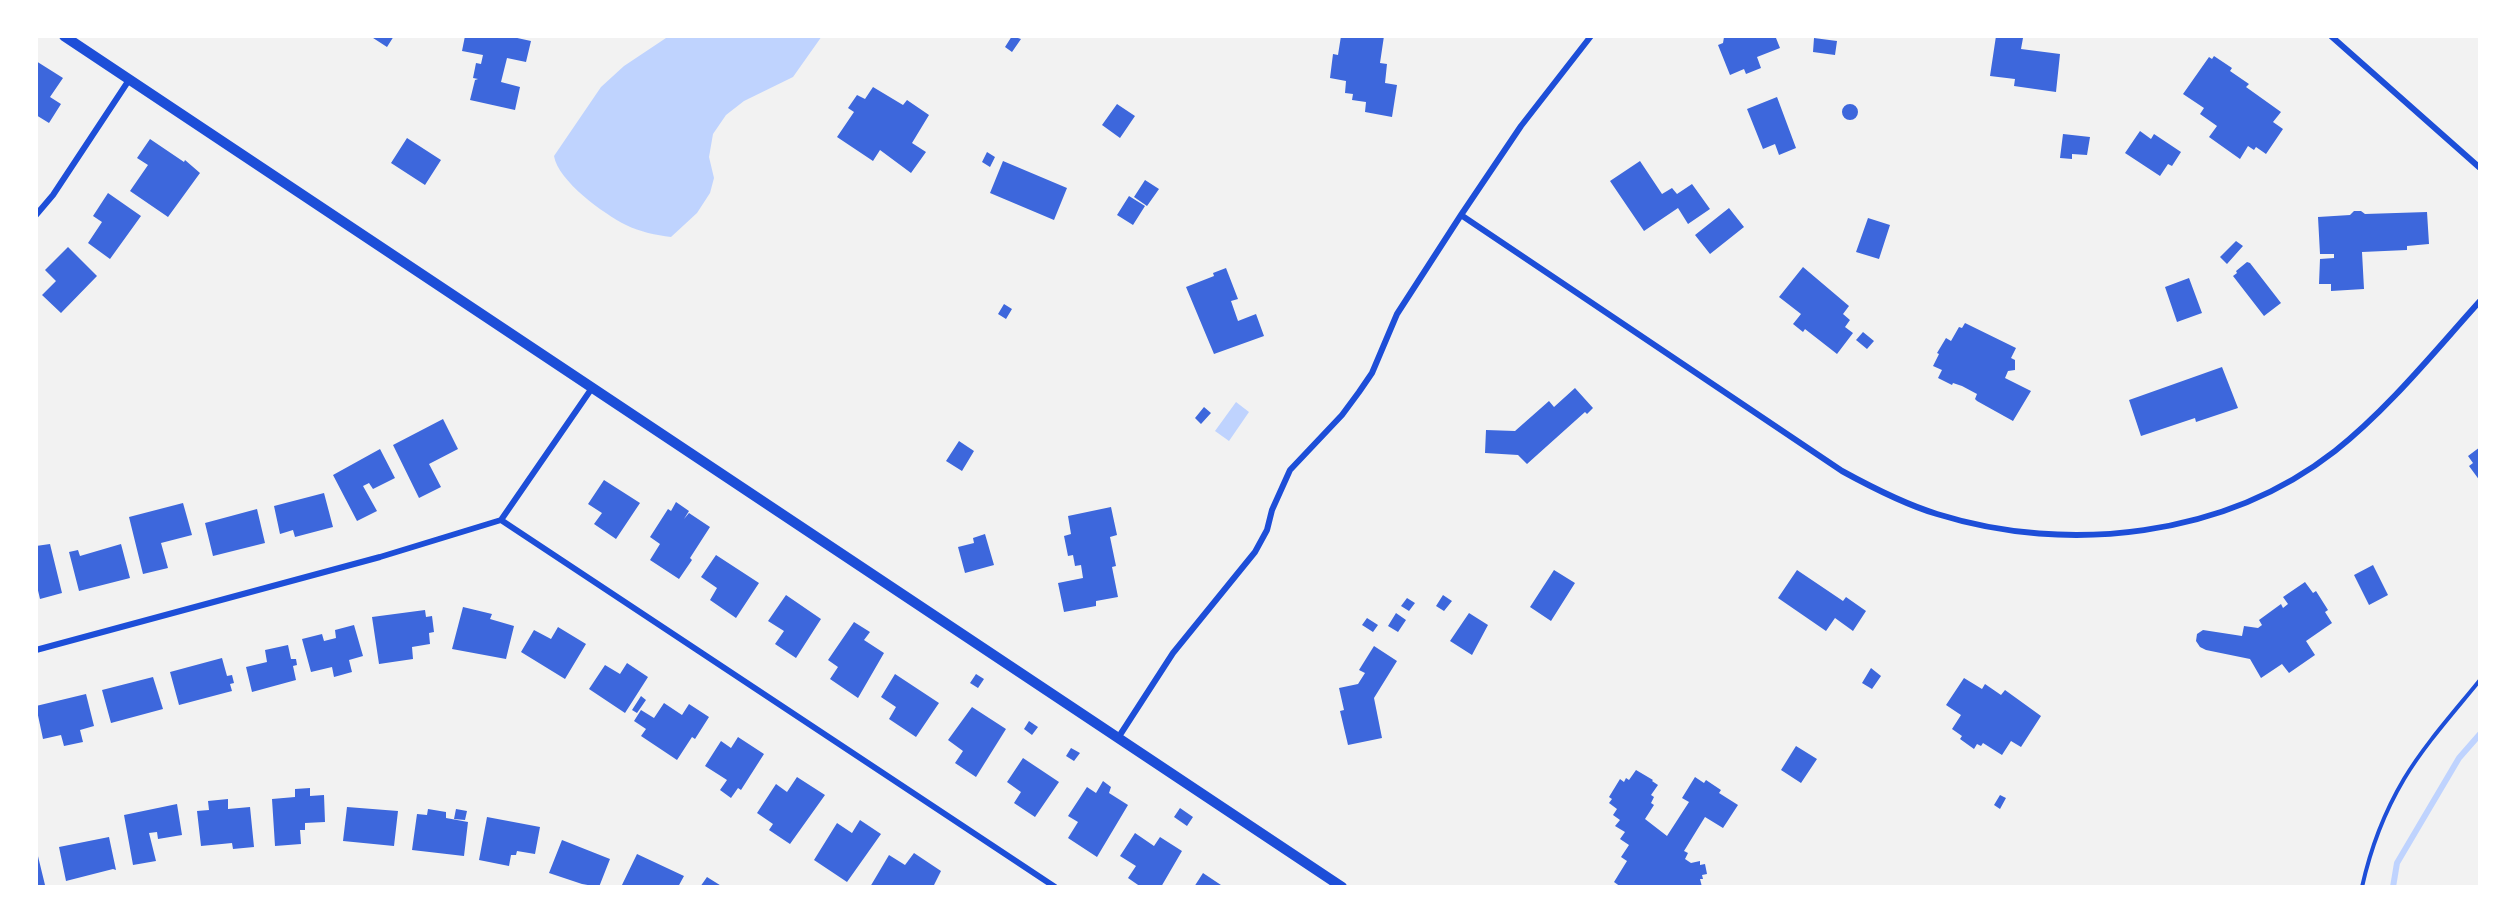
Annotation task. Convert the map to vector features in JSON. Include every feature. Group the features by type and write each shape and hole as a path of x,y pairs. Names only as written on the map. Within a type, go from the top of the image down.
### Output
{"street":[{"path":"64,36 1342,887"},
{"path":"1118,738 1173,653 1255,552 1267,530 1272,510 1290,470 1342,415 1359,392 1372,373 1397,314 1461,215 1521,126 1591,36"},
{"path":"2331,36 2480,168"},
{"path":"36,215 53,195 129,80"},
{"path":"1461,215 1842,471 1884,494 1936,514 1981,526 2036,534 2123,533 2169,526 2235,507 2280,486 2333,453 2365,426 2480,301"},
{"path":"36,650 380,557 501,520 592,388"},
{"path":"501,520 1055,887"}],"path":[{"path":"2362,887 2382,825 2404,780 2434,737 2480,680"}],"water":[{"path":"669,36 822,36 793,77 744,101 726,115 713,134 709,157 714,178 710,193 697,213 671,237 637,230 606,213 573,186 557,166 554,156 601,87 624,66"},
{"path":"1236,402 1249,412 1229,441 1215,431"}],"building":[{"path":"370,36 394,36 387,47"},
{"path":"465,36 508,36 531,41 526,62 507,58 501,82 520,87 515,110 470,100 475,80 478,79 473,78 476,63 481,64 483,55 462,51"},
{"path":"1012,36 1021,39 1012,52 1005,47"},
{"path":"1341,36 1384,36 1380,63 1387,64 1385,83 1397,85 1392,117 1365,112 1366,102 1352,100 1353,94 1345,93 1346,81 1330,78 1333,54 1338,55"},
{"path":"1781,36 1776,38 1780,48 1757,57 1761,68 1746,74 1744,69 1730,75 1718,45 1723,43 1724,37"},
{"path":"1996,36 2023,38 2021,49 2060,54 2056,92 2014,86 2015,79 1990,76"},
{"path":"1814,38 1837,41 1835,55 1813,52"},
{"path":"2214,56 2232,68 2230,71 2249,84 2246,87 2281,112 2273,122 2283,129 2266,154 2256,147 2254,150 2248,146 2240,159 2209,137 2217,126 2200,114 2204,108 2183,94 2209,57 2212,59"},
{"path":"36,61 63,78 50,97 61,104 49,123 36,115"},
{"path":"873,87 903,105 907,100 929,115 912,143 926,152 911,173 880,150 873,161 837,137 854,112 848,108 857,95 865,99"},
{"path":"1777,97 1796,148 1779,155 1775,144 1763,149 1747,109"},
{"path":"1117,104 1135,116 1120,138 1102,125"},
{"path":"1847,104 1853,104 1858,112 1856,118 1847,120 1842,115 1842,109"},
{"path":"2140,131 2151,139 2154,134 2181,152 2172,166 2168,164 2160,176 2125,153"},
{"path":"2063,134 2090,137 2087,155 2072,154 2072,159 2060,158"},
{"path":"407,138 441,160 425,185 391,163"},
{"path":"150,139 184,162 185,160 200,173 168,217 130,191 148,165 137,158"},
{"path":"987,152 995,157 990,167 982,162"},
{"path":"1003,161 1067,188 1054,220 990,193"},
{"path":"1640,161 1662,194 1672,188 1677,194 1692,184 1710,209 1688,224 1678,208 1644,231 1610,181"},
{"path":"1145,180 1159,189 1147,206 1134,197"},
{"path":"108,193 141,216 110,259 88,243 102,222 93,216"},
{"path":"1129,196 1145,206 1133,225 1117,215"},
{"path":"1729,208 1744,227 1710,254 1695,235"},
{"path":"2354,211 2361,211 2365,214 2427,212 2429,244 2407,246 2407,250 2362,252 2364,289 2331,291 2331,284 2319,284 2320,259 2334,258 2334,254 2320,254 2318,217 2350,215"},
{"path":"1868,218 1890,225 1879,259 1856,252"},
{"path":"2236,241 2243,246 2227,264 2220,257"},
{"path":"68,247 97,276 61,313 42,295 56,281 45,270"},
{"path":"2247,262 2281,303 2264,316 2233,276"},
{"path":"1803,267 1849,306 1843,314 1850,320 1845,327 1853,333 1837,354 1805,329 1803,332 1793,324 1801,314 1779,297"},
{"path":"1226,268 1238,299 1231,301 1238,321 1256,314 1264,336 1214,354 1186,287 1214,276 1213,273"},
{"path":"2189,278 2202,313 2177,322 2165,287"},
{"path":"1004,304 1012,309 1006,319 998,314"},
{"path":"1965,323 2016,348 2011,358 2015,360 2015,370 2008,371 2005,378 2031,391 2013,421 1977,401 1975,399 1977,394 1938,378 1942,370 1933,366 1939,354 1937,353 1946,338 1951,341 1959,327 1962,328"},
{"path":"1863,332 1874,341 1867,349 1856,340"},
{"path":"2222,367 2238,408 2196,422 2195,418 2141,436 2129,400"},
{"path":"1575,388 1593,408 1587,414 1585,412 1527,464 1518,455 1485,453 1486,430 1515,431 1549,401 1554,407"},
{"path":"1204,407 1211,413 1201,424 1195,418"},
{"path":"443,419 458,449 429,464 441,487 419,498 393,445"},
{"path":"959,441 974,451 962,471 946,461"},
{"path":"2480,447 2480,481 2469,466 2473,463 2468,456"},
{"path":"380,449 395,478 373,489 369,483 363,486 377,511 357,521 333,475"},
{"path":"604,480 640,503 616,539 594,524 602,513 588,504"},
{"path":"324,493 333,527 295,537 293,530 280,534 274,506"},
{"path":"676,502 689,511 684,519 689,513 710,527 679,579 650,560 660,544 650,537 668,509 671,511"},
{"path":"183,503 192,535 161,543 168,568 143,574 129,517"},
{"path":"1111,507 1117,535 1110,537 1116,566 1112,567 1118,597 1096,601 1096,606 1064,612 1058,583 1083,578 1081,565 1075,566 1073,555 1068,556 1064,536 1071,534 1068,516"},
{"path":"257,509 265,543 213,556 205,523"},
{"path":"985,534 994,565 965,573 958,547 974,543 973,538"},
{"path":"50,544 62,593 40,599 36,582 36,546"},
{"path":"121,544 130,578 79,591 69,552 78,550 80,556"},
{"path":"716,555 759,583 736,618 710,600 717,588 701,577"},
{"path":"2373,565 2388,595 2369,605 2354,575"},
{"path":"1554,570 1575,583 1551,621 1530,607"},
{"path":"1797,570 1843,601 1846,597 1866,611 1853,631 1835,618 1826,631 1778,598"},
{"path":"2305,582 2313,593 2316,591 2328,610 2325,612 2332,623 2306,641 2315,655 2289,673 2282,664 2261,678 2250,659 2206,650 2196,641 2197,634 2203,630 2242,636 2244,626 2258,628 2262,625 2259,620 2281,604 2283,608 2288,604 2283,597"},
{"path":"786,595 821,619 796,658 775,644 784,631 768,621"},
{"path":"1443,595 1452,601 1444,611 1436,606"},
{"path":"1407,598 1415,603 1409,611 1401,606"},
{"path":"463,607 492,614 490,619 514,626 506,659 452,649"},
{"path":"425,610 426,617 432,616 434,632 429,633 430,644 412,647 413,659 379,664 372,617"},
{"path":"1396,613 1406,620 1398,632 1388,626"},
{"path":"1469,613 1488,625 1472,655 1450,641"},
{"path":"1367,618 1378,625 1373,632 1362,625"},
{"path":"854,622 870,632 864,640 884,653 858,698 830,679 838,667 828,660"},
{"path":"354,625 363,656 349,660 352,672 334,677 332,667 311,672 302,639 322,634 324,641 336,638 335,630"},
{"path":"558,627 586,644 565,679 521,652 534,630 551,639"},
{"path":"288,645 291,659 296,659 297,665 293,666 296,680 252,692 246,667 267,662 265,650"},
{"path":"1374,646 1397,661 1374,698 1382,738 1348,745 1340,711 1344,710 1339,688 1358,684 1365,673 1359,670"},
{"path":"222,658 227,676 232,675 234,683 230,684 232,691 179,705 170,672"},
{"path":"627,663 648,677 625,713 589,689 605,665 620,674"},
{"path":"1871,668 1881,676 1872,689 1862,683"},
{"path":"895,674 939,703 916,737 889,719 896,707 881,697"},
{"path":"976,674 984,679 978,688 970,683"},
{"path":"153,677 163,709 111,723 102,690"},
{"path":"1964,678 1982,689 1985,684 2001,695 2005,690 2041,716 2021,747 2011,741 2002,755 1983,743 1981,746 1977,744 1974,749 1960,739 1962,736 1952,729 1961,715 1946,705"},
{"path":"86,694 94,726 80,730 83,742 64,746 61,735 43,739 36,706"},
{"path":"641,696 646,700 637,713 632,710"},
{"path":"664,703 682,715 689,704 709,717 695,739 692,737 677,760 641,736 646,729 634,721 641,710 654,718"},
{"path":"972,707 1006,729 976,777 955,763 963,751 948,740"},
{"path":"1029,721 1038,727 1032,735 1024,729"},
{"path":"738,737 764,754 741,790 738,788 731,798 720,790 727,780 705,766 721,741 731,748"},
{"path":"1796,746 1817,759 1801,783 1781,770"},
{"path":"1071,748 1080,753 1074,761 1066,756"},
{"path":"1023,758 1059,782 1035,817 1014,803 1021,792 1007,782"},
{"path":"1636,770 1658,785 1651,795 1654,797 1651,803 1654,805 1645,819 1667,836 1689,802 1682,798 1695,777 1704,783 1706,780 1721,790 1719,793 1738,805 1723,828 1705,817 1684,851 1688,853 1685,859 1691,863 1700,861 1700,865 1705,864 1707,874 1702,875 1703,879 1700,879 1702,887 1621,887 1614,882 1627,861 1621,857 1629,845 1620,839 1625,832 1615,826 1620,820 1613,815 1617,809 1609,803 1612,799 1609,797 1620,779 1624,782 1626,778 1629,780"},
{"path":"797,777 825,795 790,844 769,830 773,824 757,813 776,784 787,792"},
{"path":"1103,781 1111,787 1109,793 1128,805 1097,857 1068,838 1078,822 1068,816 1087,787 1096,793"},
{"path":"310,788 310,796 324,795 325,822 305,823 305,830 300,830 301,844 275,846 272,799 295,797 295,789"},
{"path":"2000,795 2006,798 2000,809 1994,805"},
{"path":"228,799 228,809 250,807 254,847 233,849 232,843 201,846 197,811 209,810 208,801"},
{"path":"177,804 182,835 158,839 157,832 149,833 156,861 133,865 124,815"},
{"path":"347,807 398,811 394,846 343,841"},
{"path":"1180,808 1193,817 1187,826 1174,817"},
{"path":"428,809 446,812 446,818 468,822 464,856 412,850 417,814 427,815"},
{"path":"456,809 467,811 465,820 454,819"},
{"path":"487,817 540,827 535,854 517,851 516,855 511,855 509,866 479,860"},
{"path":"860,820 881,834 847,882 814,860 837,823 852,833"},
{"path":"1135,833 1154,846 1160,837 1182,851 1161,887 1141,887 1128,878 1136,866 1120,856"},
{"path":"109,837 116,870 66,881 59,847"},
{"path":"562,840 610,859 599,887 549,873"},
{"path":"36,848 45,885 36,887"},
{"path":"914,853 941,871 933,887 870,887 889,855 905,865"},
{"path":"637,854 684,876 678,887 621,887"},
{"path":"1203,873 1224,887 1194,887"},
{"path":"707,877 723,887 700,887"}],"waterway":[{"path":"2393,887 2397,863 2459,758 2480,734"}]}
